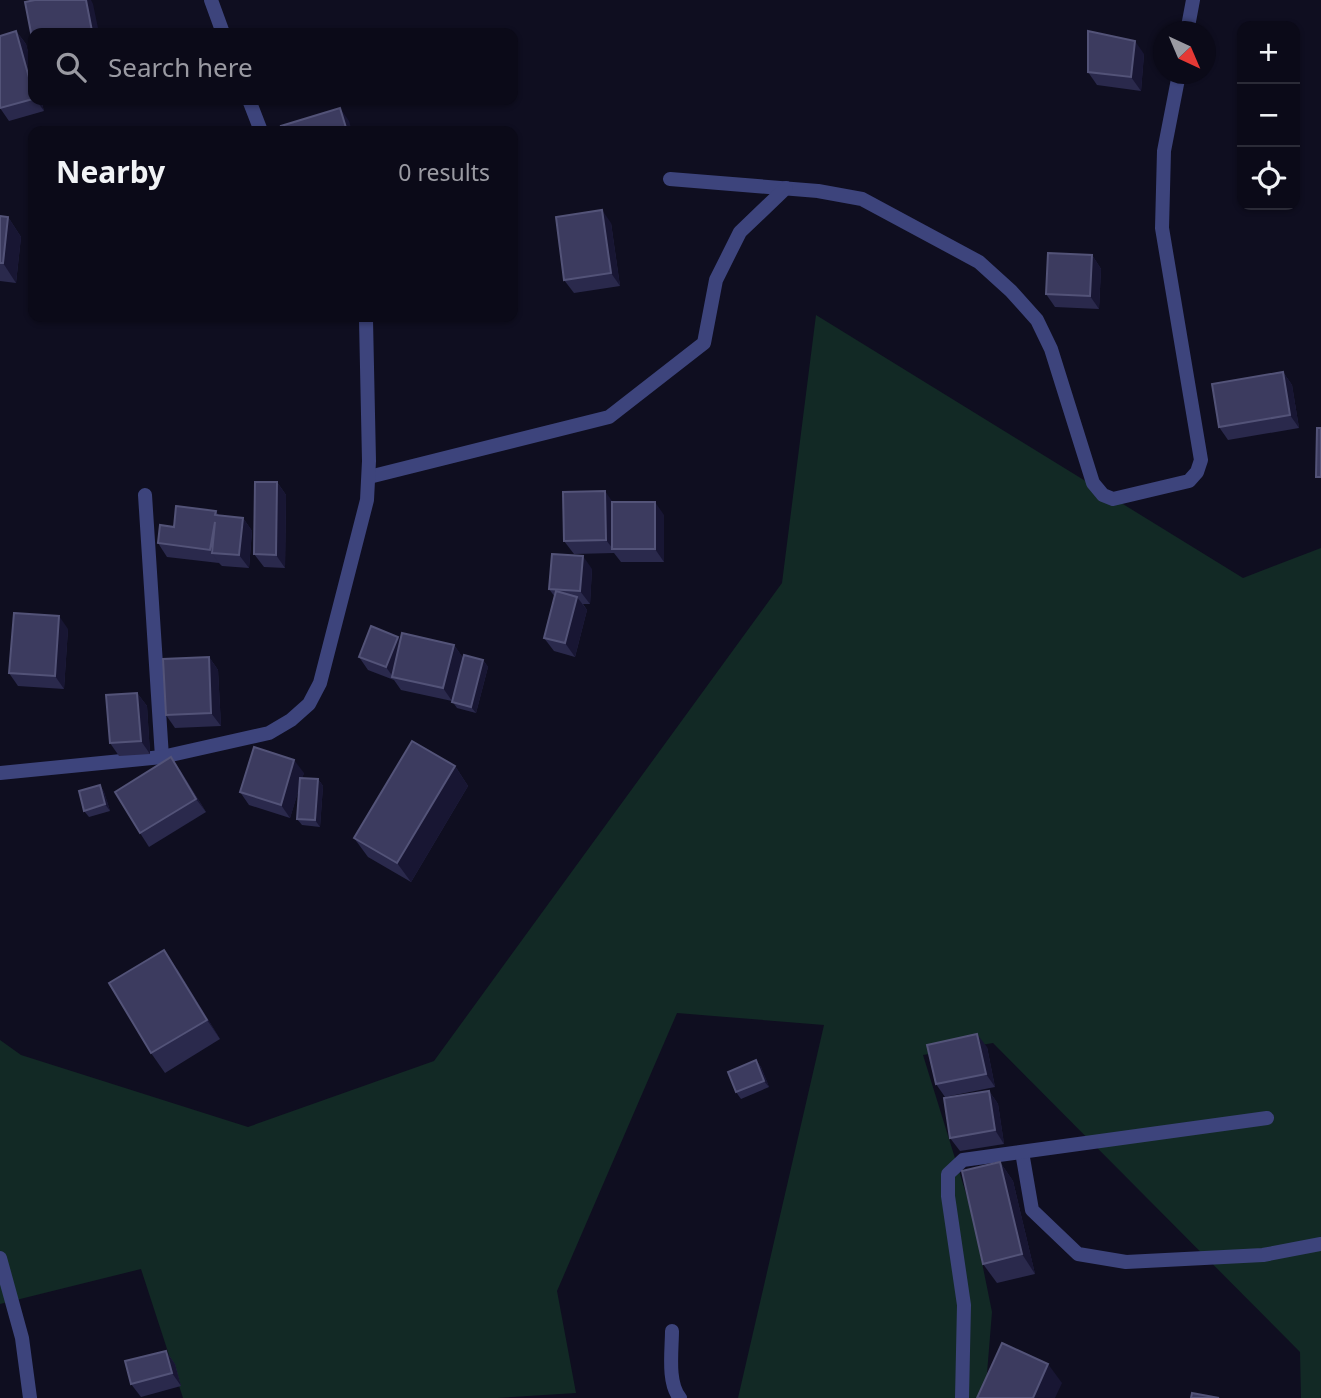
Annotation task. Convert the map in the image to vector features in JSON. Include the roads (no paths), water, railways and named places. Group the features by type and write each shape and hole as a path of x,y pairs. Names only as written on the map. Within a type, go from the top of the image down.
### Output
{"street":[{"path":"211,0 221,28"},
{"path":"1189,21 1194,0"},
{"path":"670,179 818,191 862,198 979,262 1011,291 1037,320 1051,349 1093,483 1103,495 1113,499 1189,481 1197,472 1200,460 1162,228 1164,151 1177,84"},
{"path":"251,105 259,126"},
{"path":"369,477 610,417 704,343 716,280 740,232 786,188"},
{"path":"0,773 162,757 269,733 292,720 309,704 320,682 367,500 369,477 366,322"},
{"path":"145,495 162,757"},
{"path":"962,1398 964,1305 948,1196 948,1174 963,1160 1266,1118"},
{"path":"1022,1152 1032,1210 1077,1254 1126,1262 1262,1255 1321,1244"},
{"path":"1,1265 22,1338 30,1398"},
{"path":"672,1331 672,1378 675,1393 680,1398"}]}
